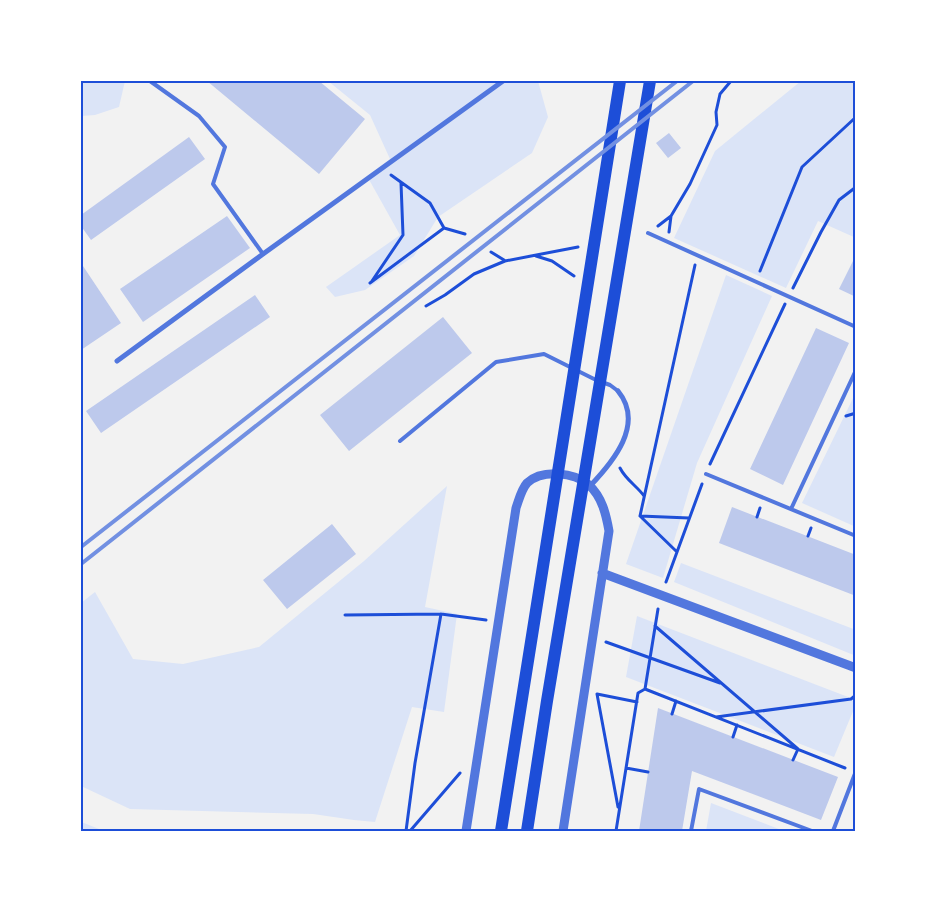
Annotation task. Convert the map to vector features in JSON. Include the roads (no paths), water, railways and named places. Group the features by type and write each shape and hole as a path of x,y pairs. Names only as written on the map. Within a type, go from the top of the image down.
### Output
{"main road":[{"path":"501,831 620,81"},
{"path":"527,831 650,81"}],"street":[{"path":"117,362 503,81"},
{"path":"590,486 612,461 629,428 628,413 623,397 618,391"},
{"path":"466,831 516,508 520,494 527,484 537,477 546,474 570,476 582,480 590,486 606,513 609,531 563,831"},
{"path":"602,573 856,668"}],"lane":[{"path":"150,81 199,116 225,147 213,184 263,254"},
{"path":"648,233 856,327"},
{"path":"400,441 496,362 544,354 610,385 618,391"},
{"path":"791,509 856,370"},
{"path":"706,474 856,536"},
{"path":"833,831 856,771"},
{"path":"691,831 699,789 812,831"}],"railway":[{"path":"81,547 677,81"},
{"path":"81,564 693,81"}]}
